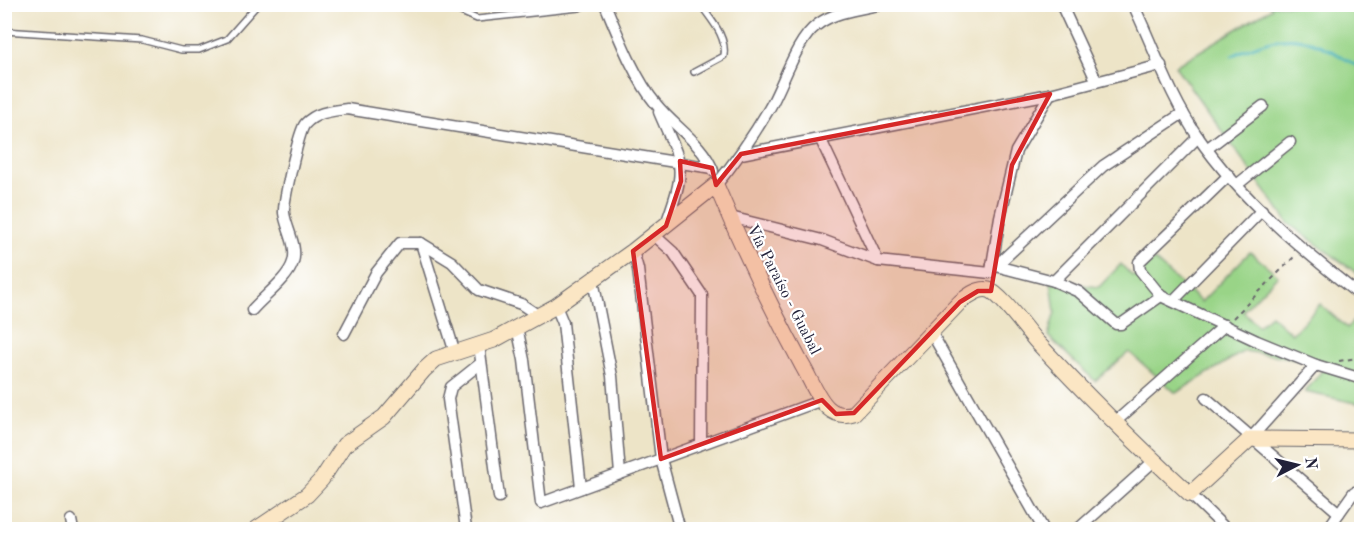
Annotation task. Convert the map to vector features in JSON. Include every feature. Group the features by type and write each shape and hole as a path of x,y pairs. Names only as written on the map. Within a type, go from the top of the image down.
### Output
{"street":[{"path":"605,4 655,104 680,161 681,181 660,231"},
{"path":"255,530 307,495 322,479 344,445 384,417 436,359 478,345 556,306 660,231 716,185 741,154 770,107 801,46 815,26 842,14 883,4"},
{"path":"1061,4 1096,80"},
{"path":"1133,4 1183,112 1198,137 1262,210 1362,297"},
{"path":"741,154 1050,94 1096,80 1161,65"},
{"path":"1050,94 1016,152 1000,217 991,291 1114,423 1227,530"},
{"path":"655,104 705,154 712,168 716,185"},
{"path":"1208,148 1263,106"},
{"path":"252,310 291,268 295,251 285,223 284,209 287,191 303,126 313,117 326,111 347,109 680,161 712,168"},
{"path":"993,268 1103,166 1183,112"},
{"path":"1054,281 1198,137"},
{"path":"821,140 878,261"},
{"path":"1238,184 1290,142"},
{"path":"1229,175 1139,262 1140,270 1161,296 1257,341 1316,365 1362,380"},
{"name":"Vía Paraíso - Guabal","path":"716,185 748,261 822,400"},
{"path":"1173,301 1262,210"},
{"path":"730,217 822,240 878,261 993,268 1054,281 1086,298 1116,324 1121,324 1161,296"},
{"path":"660,231 702,295 701,444"},
{"path":"344,334 376,273 400,243 421,243 452,262 479,290 521,304 539,316"},
{"path":"421,243 455,353"},
{"path":"633,251 638,269 661,459 680,530"},
{"path":"593,280 612,376 620,474"},
{"path":"517,327 524,360 541,503 822,400 836,414 846,415 854,412 971,294 991,291"},
{"path":"556,306 563,323 581,488"},
{"path":"1114,423 1225,325"},
{"path":"931,332 1044,530"},
{"path":"478,345 500,496"},
{"path":"466,529 448,399 451,387 481,363"},
{"path":"1190,494 1250,439 1316,365"},
{"path":"1345,373 1362,372"},
{"path":"1206,398 1250,439 1339,513"},
{"path":"1250,439 1362,440"},
{"path":"1077,530 1154,461"},
{"path":"1327,530 1354,492 1362,497"}],"lane":[{"path":"4,30 141,40 181,50 199,50 227,39 258,4"},
{"path":"443,4 477,19 579,8 588,4"},
{"path":"694,72 724,56 725,49 724,40 700,4"}],"path":[{"path":"1225,325 1242,311 1302,247"}],"highlighted area":[{"path":"1050,94 1012,165 991,291 978,291 960,302 854,413 836,414 822,400 661,459 633,251 666,226 681,181 680,161 712,168 716,185 741,154"}],"green space":[{"path":"1269,5 1361,5 1361,276 1289,224 1175,66 1272,8"},
{"path":"1250,252 1278,275 1243,311 1258,326 1271,315 1292,334 1320,304 1347,328 1361,313 1361,404 1305,392 1328,363 1244,351 1176,393 1129,352 1095,381 1048,336 1055,312 1051,281 1099,287 1121,264 1133,277 1154,260 1201,302"}],"waterway":[{"path":"1232,56 1270,41 1299,39 1328,49 1362,69"}]}
